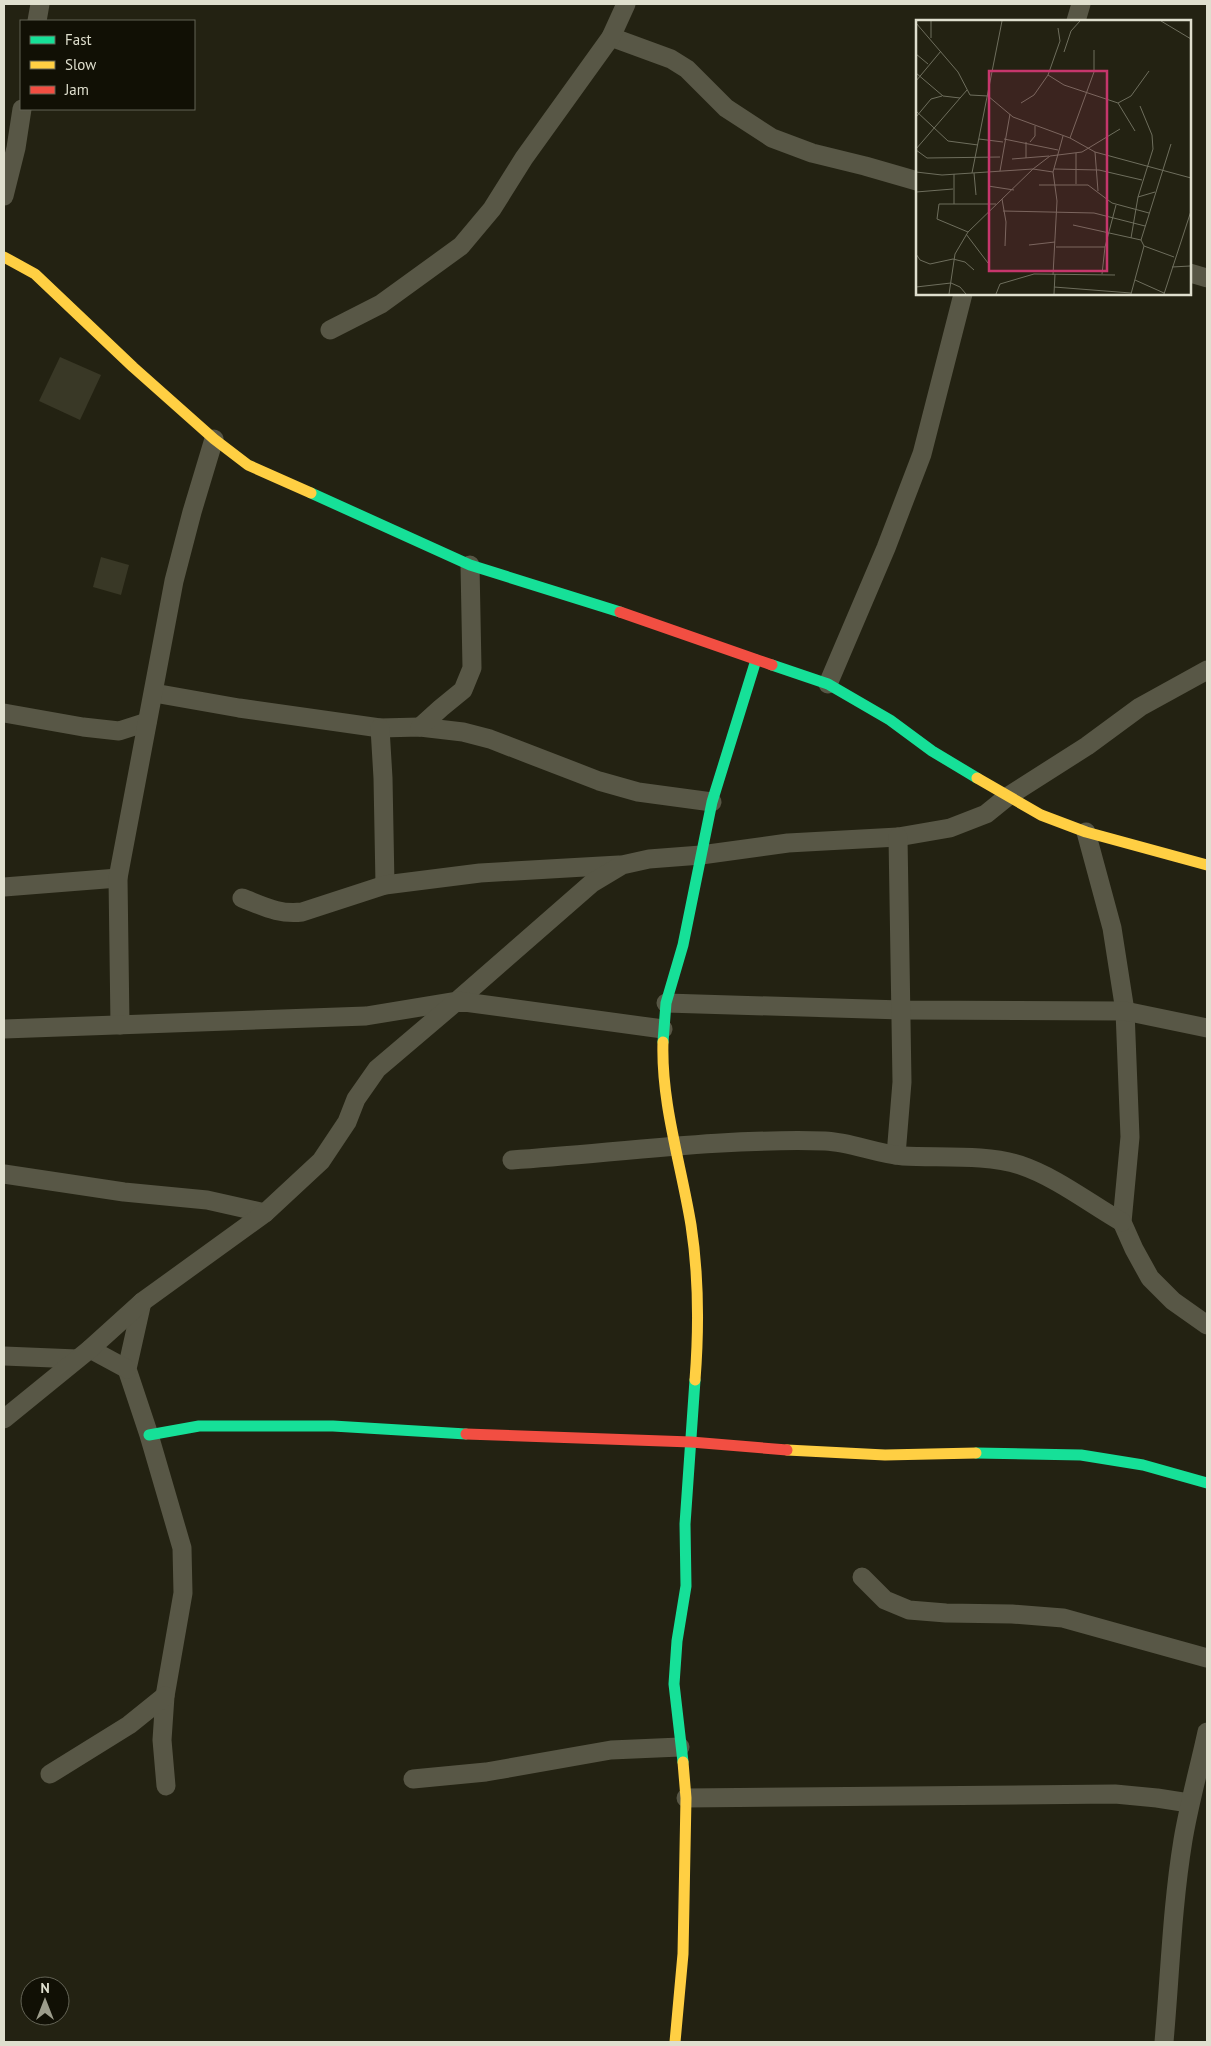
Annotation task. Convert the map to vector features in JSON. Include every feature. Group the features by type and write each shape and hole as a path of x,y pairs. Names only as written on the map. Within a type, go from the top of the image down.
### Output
{"street":[{"path":"37,20 40,4"},
{"path":"330,330 381,304 461,246 492,209 524,158 612,37 626,4"},
{"path":"1076,20 1080,4"},
{"path":"612,37 671,58 687,69 726,108 772,138 812,153 916,181"},
{"path":"4,196 16,148 22,110"},
{"path":"4,257 35,274 133,367 214,439 248,464 470,565 627,614 828,684 890,720 932,751 1006,797 1041,815 1086,832 1207,865"},
{"path":"1191,273 1207,278"},
{"path":"828,684 886,548 922,454 963,295"},
{"path":"120,1024 118,878 174,581 214,439"},
{"path":"420,727 463,690 469,680 472,668 470,565"},
{"path":"675,2042 683,1954 686,1798 685,1772 680,1747 674,1684 676,1641 686,1586 685,1524 699,1326 697,1279 690,1226 666,1094 662,1061 662,1029 666,1003 683,945 712,802 756,660"},
{"path":"242,898 278,912 289,914 302,912 384,884 480,873 622,865 649,859 701,855 788,844 898,837 950,828 986,814 1006,797 1086,746 1140,707 1207,670"},
{"path":"154,693 239,708 380,728 420,727 463,732 490,739 599,781 638,792 712,802"},
{"path":"4,713 82,727 119,730 147,722"},
{"path":"380,728 383,778 384,884"},
{"path":"119,730 142,750"},
{"path":"1086,832 1112,928 1125,1011 1130,1137 1122,1222 1150,1278 1173,1301 1207,1325"},
{"path":"896,1155 902,1082 898,837"},
{"path":"4,1419 84,1354 142,1302 265,1213 321,1161 346,1122 356,1099 377,1069 592,883 622,865"},
{"path":"4,887 118,878"},
{"path":"4,1029 366,1016 457,1001 662,1029"},
{"path":"666,1003 902,1010 1125,1011 1207,1028"},
{"path":"512,1160 676,1146 779,1141 828,1141 896,1155 992,1160 1019,1165 1051,1179 1122,1222"},
{"path":"4,1174 124,1192 207,1200 265,1213"},
{"path":"142,1302 127,1369 149,1435 182,1548 183,1593 165,1696 162,1740 166,1786"},
{"path":"4,1356 84,1354 127,1369"},
{"path":"149,1435 199,1426 324,1426 523,1437 691,1442 813,1452 1081,1455 1143,1465 1207,1483"},
{"path":"862,1577 885,1600 909,1610 1063,1618 1207,1658"},
{"path":"50,1774 129,1725 165,1696"},
{"path":"1164,2042 1182,1843 1189,1803 1207,1732"},
{"path":"413,1779 486,1772 612,1750 680,1747"},
{"path":"686,1798 1115,1794 1189,1803"}],"building":[{"path":"60,357 101,375 80,420 39,401"},
{"path":"101,557 129,565 121,595 93,587"}],"traffic: fast":[{"path":"311,493 470,565 620,612"},
{"path":"663,1042 666,1003 683,945 712,802 756,660"},
{"path":"772,665 828,684 890,720 932,751 977,778"},
{"path":"683,1762 674,1684 677,1641 686,1586 685,1524 695,1380"},
{"path":"149,1435 199,1426 333,1426 466,1434"},
{"path":"976,1453 1081,1455 1143,1465 1207,1483"}],"traffic: slow":[{"path":"4,257 35,274 133,367 214,439 248,465 311,493"},
{"path":"977,778 1041,815 1086,832 1207,865"},
{"path":"663,1042 663,1065 668,1111 691,1225 696,1264 698,1322 695,1380"},
{"path":"787,1450 885,1455 976,1453"},
{"path":"675,2042 683,1954 686,1798 683,1762"}],"traffic: jam":[{"path":"620,612 772,665"},
{"path":"466,1434 691,1442 787,1450"}]}
